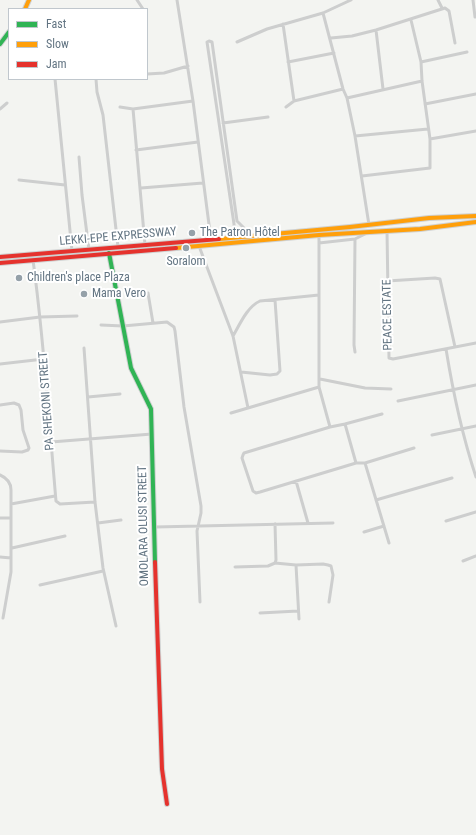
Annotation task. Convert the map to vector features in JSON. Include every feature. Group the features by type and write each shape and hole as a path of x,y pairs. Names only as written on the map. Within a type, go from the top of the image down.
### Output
{"main road":[{"path":"27,8 29,0"},
{"path":"0,44 8,33"},
{"name":"LEKKI-EPE EXPRESSWAY","path":"0,257 235,238 429,218 476,216"},
{"path":"429,218 429,228"},
{"path":"421,219 424,224 423,229"},
{"name":"LEKKI-EPE EXPRESSWAY","path":"0,263 319,235 423,229 476,222"},
{"name":"OMOLARA OLUSI STREET","path":"109,253 131,368 151,409 155,527 156,620 163,742 163,780 167,804"}],"street":[{"path":"177,0 193,101 211,240"},
{"path":"237,42 283,24 323,13 342,2 351,0"},
{"path":"438,0 442,8"},
{"path":"473,0 475,17"},
{"path":"330,38 352,36 376,30 411,20 442,8 447,9 448,11 455,43"},
{"path":"323,13 347,98 362,176 369,225"},
{"path":"362,176 430,168 430,139 422,81 421,62 411,20"},
{"path":"283,24 294,101"},
{"path":"376,30 383,89"},
{"path":"235,238 232,198 223,123 212,42 209,41 207,42 219,123 232,198 237,221 252,236"},
{"path":"421,62 467,52"},
{"path":"288,62 334,53"},
{"path":"148,74 164,73 188,66"},
{"path":"55,80 72,251"},
{"path":"96,80 97,92 103,115 118,247"},
{"path":"347,98 422,81"},
{"path":"286,107 294,101 343,88"},
{"path":"425,104 476,94"},
{"path":"120,107 133,109 193,101"},
{"path":"0,109 7,104"},
{"path":"133,109 145,245"},
{"path":"219,123 268,117"},
{"path":"355,136 428,129"},
{"path":"430,139 476,131"},
{"path":"136,150 198,142"},
{"path":"79,157 89,250"},
{"path":"19,180 65,185"},
{"path":"141,188 203,183"},
{"name":"PEACE ESTATE","path":"387,231 389,358 393,359 476,343"},
{"path":"319,243 355,239 368,232"},
{"path":"319,235 319,386 330,427"},
{"path":"355,239 355,352"},
{"path":"199,246 233,336 248,408"},
{"name":"PA SHEKONI STREET","path":"33,260 44,359 55,496"},
{"path":"387,281 440,279 455,347"},
{"path":"148,294 153,323"},
{"path":"233,336 255,303 260,301 319,295"},
{"path":"241,372 270,375 278,374 280,371 275,300"},
{"path":"0,322 40,317 77,316"},
{"path":"100,325 123,326 167,322 174,327 184,407 201,506 198,525 200,602"},
{"path":"84,348 92,439 95,502 103,571 116,626"},
{"path":"446,349 452,390 476,476"},
{"path":"0,364 44,359"},
{"path":"320,379 365,388 391,389"},
{"path":"398,401 476,385"},
{"path":"231,413 319,386"},
{"path":"88,397 120,394"},
{"path":"0,405 14,403 19,405 29,448 28,450 22,452 0,451"},
{"path":"382,414 330,427 244,452 244,466 253,491 260,492 356,462 365,463 414,448"},
{"path":"345,424 356,462"},
{"path":"432,435 476,426"},
{"path":"51,442 152,434"},
{"path":"365,463 389,543"},
{"path":"0,475 8,480 11,485 11,581 3,618"},
{"path":"376,500 452,478"},
{"path":"296,481 308,524"},
{"path":"11,504 55,496 56,502 60,504 95,502"},
{"path":"446,521 476,512"},
{"path":"0,518 11,518"},
{"path":"98,523 121,520"},
{"path":"155,527 332,523"},
{"path":"275,524 275,563"},
{"path":"364,532 384,526"},
{"path":"12,548 65,536"},
{"path":"463,561 476,556"},
{"path":"0,557 12,558"},
{"path":"234,567 268,566 275,563 296,565 323,564 331,566 333,575 329,602"},
{"path":"296,565 299,619"},
{"path":"40,585 103,571"},
{"path":"260,613 298,611"}],"traffic: fast":[{"path":"0,44 8,33"},
{"path":"109,253 131,368 151,409 155,562"}],"traffic: slow":[{"path":"25,8 29,0"},
{"path":"219,239 429,218 476,216"},
{"path":"176,248 319,235 420,229 476,222"}],"traffic: jam":[{"path":"0,257 219,239"},
{"path":"0,263 176,248"},
{"path":"155,562 162,769 167,804"}],"place":[{"name":"The Patron Hôtel","path":"192,233"},
{"name":"Soralom","path":"186,248"},
{"name":"Children's place Plaza","path":"19,278"},
{"name":"Mama Vero","path":"84,294"}]}
